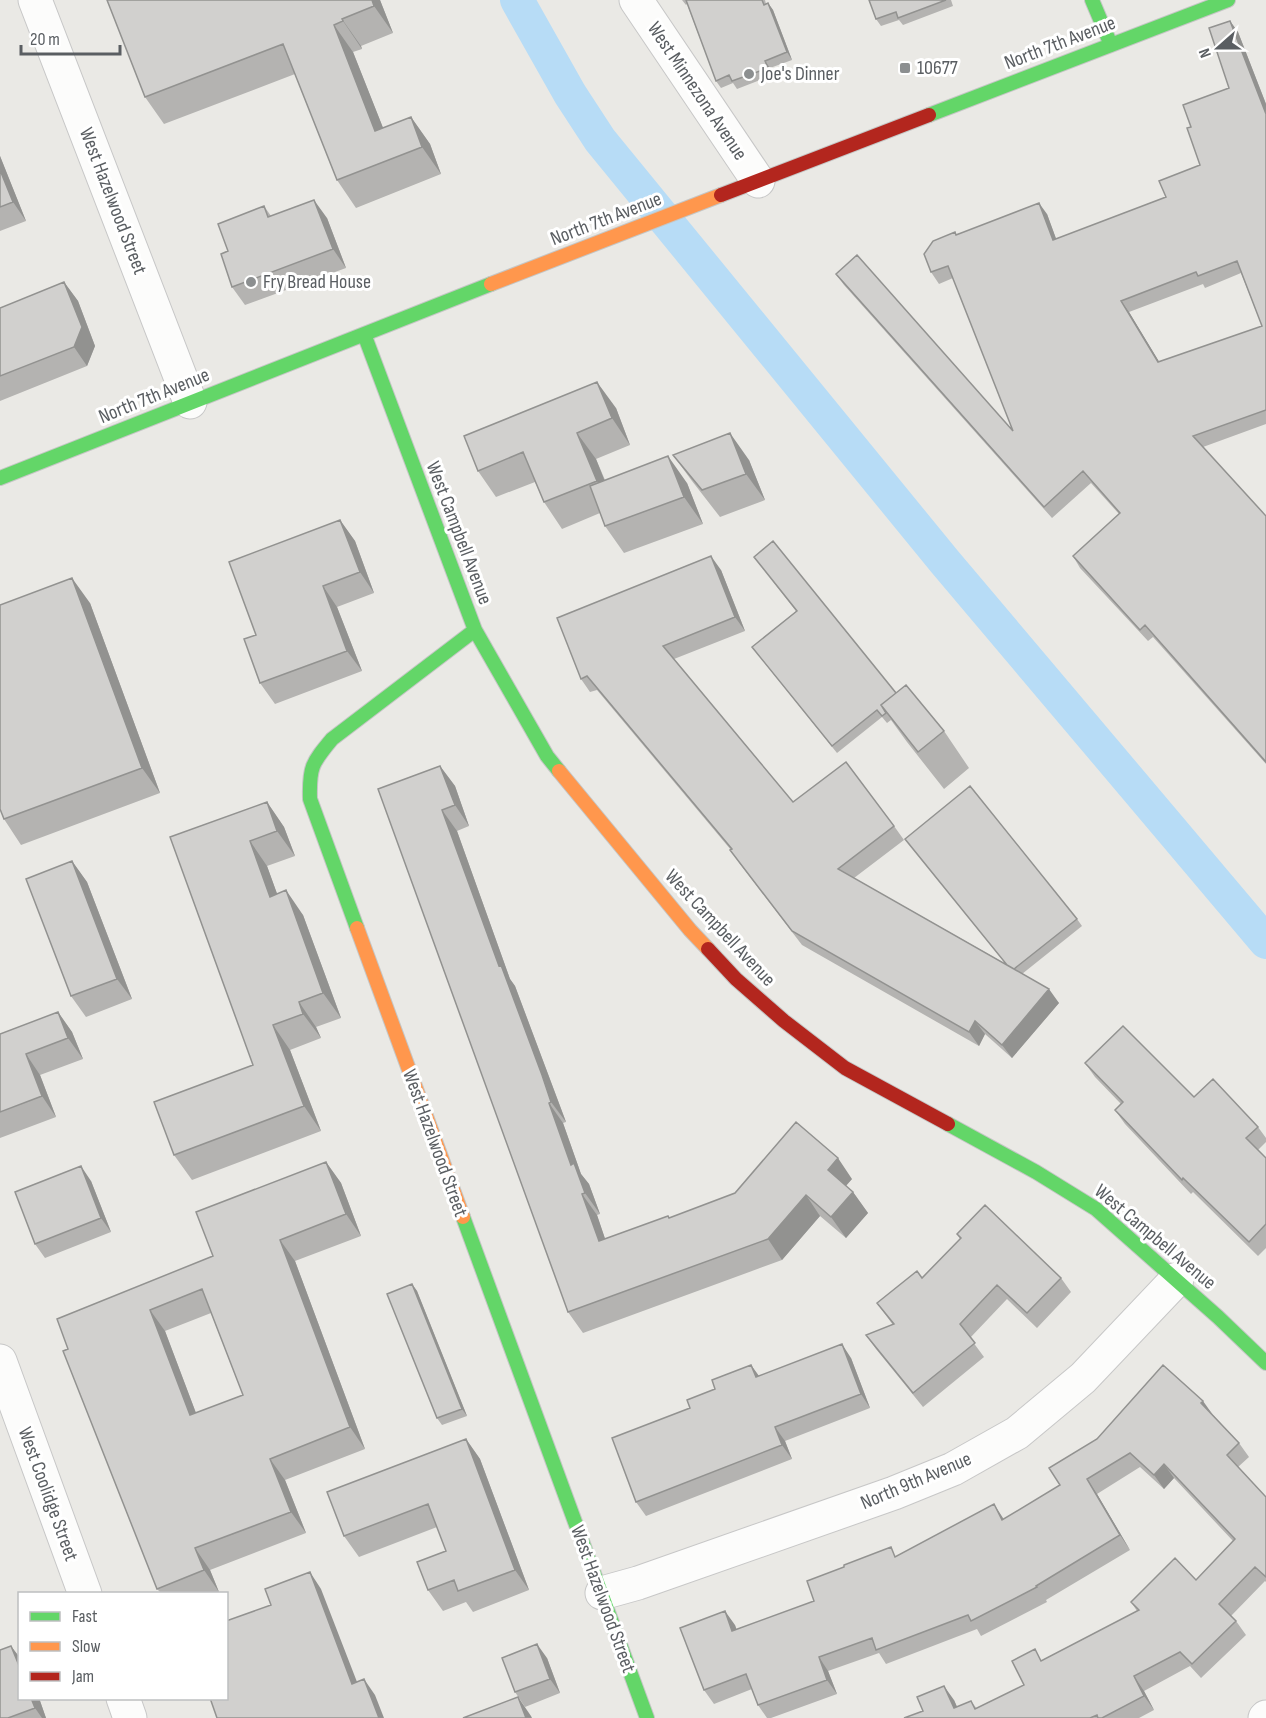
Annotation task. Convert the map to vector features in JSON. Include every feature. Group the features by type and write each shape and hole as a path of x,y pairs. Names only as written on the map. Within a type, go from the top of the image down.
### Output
{"street":[{"name":"West Hazelwood Street","path":"35,0 190,402"},
{"name":"West Minnezona Avenue","path":"636,0 758,181"},
{"path":"1092,0 1110,45"},
{"name":"North 7th Avenue","path":"0,478 708,200 1228,0"},
{"name":"West Campbell Avenue","path":"364,334 475,630 546,756 690,930 736,979 784,1021 845,1068 1036,1172 1096,1209 1177,1279 1266,1363"},
{"name":"West Hazelwood Street","path":"475,630 332,739 313,762 309,777 310,799 647,1718"},
{"name":"North 9th Avenue","path":"602,1593 638,1583 894,1493 953,1469 1017,1433 1083,1378 1177,1279"},
{"name":"West Coolidge Street","path":"0,1361 85,1592"},
{"path":"124,1700 130,1718"}],"building":[{"path":"107,0 372,0 374,6 342,19 343,21 334,25 375,131 411,117 422,147 337,180 283,44 145,97"},
{"path":"686,0 762,0 764,5 768,3 787,52 765,61 768,68 732,81 729,75 716,81"},
{"path":"869,0 946,0 898,18 896,12 876,19"},
{"path":"1230,21 1266,114 1266,410 1193,436 1266,516 1266,762 1145,625 1140,630 1073,556 1120,513 1083,471 1044,507 836,274 857,255 1013,431 948,266 931,272 924,254 933,241 955,232 956,235 1039,203 1053,240 1166,197 1159,181 1200,165 1187,128 1191,127 1183,105 1229,88 1209,28","holes":["1237,261 1262,326 1158,362 1121,301 1196,272 1198,276"]},
{"path":"0,170 13,202 0,207"},
{"path":"314,200 333,249 232,287 221,254 228,251 218,224 264,206 268,217"},
{"path":"64,282 82,327 74,347 0,376 0,308"},
{"path":"597,382 612,418 577,433 597,481 544,502 523,452 478,471 464,436"},
{"path":"730,433 746,474 702,490 673,455"},
{"path":"668,456 684,497 605,526 590,486"},
{"path":"340,520 360,572 323,586 347,651 260,683 244,639 256,635 229,562"},
{"path":"773,541 896,693 881,705 886,713 882,716 877,710 832,746 752,647 797,611 754,557"},
{"path":"711,556 735,617 663,646 793,802 846,762 894,826 838,869 1049,989 1002,1045 975,1021 969,1032 792,931 730,850 732,849 587,676 581,679 557,618"},
{"path":"72,578 142,768 4,819 0,809 0,605"},
{"path":"906,685 944,731 918,752 881,705"},
{"path":"440,766 455,805 442,810 542,1075 551,1102 549,1103 571,1165 574,1163 585,1193 582,1194 599,1241 735,1193 796,1122 838,1158 828,1170 853,1192 831,1217 806,1195 768,1239 568,1312 378,789"},
{"path":"970,786 1077,919 1014,969 1007,965 905,839"},
{"path":"267,802 277,831 250,841 270,897 286,890 323,993 299,1002 303,1014 273,1025 304,1106 174,1155 154,1102 253,1065 170,837"},
{"path":"72,861 117,979 71,996 26,879"},
{"path":"58,1012 68,1038 26,1054 42,1096 0,1112 0,1034"},
{"path":"1123,1026 1194,1097 1213,1079 1258,1127 1246,1138 1266,1158 1266,1224 1249,1242 1183,1178 1182,1180 1115,1110 1123,1102 1085,1063"},
{"path":"326,1162 346,1214 280,1240 350,1427 270,1459 291,1512 195,1548 204,1570 157,1589 63,1351 68,1349 57,1319 213,1256 196,1212","holes":["202,1289 243,1395 190,1415 150,1310"]},
{"path":"81,1166 101,1218 35,1244 15,1192"},
{"path":"985,1205 1061,1278 1027,1313 997,1285 960,1324 975,1343 913,1393 866,1335 894,1324 877,1303 917,1271 922,1278 961,1238 957,1234"},
{"path":"412,1284 462,1409 437,1418 387,1294"},
{"path":"842,1344 861,1394 775,1427 782,1445 636,1502 612,1438 690,1408 687,1400 715,1389 712,1380 751,1365 756,1377"},
{"path":"1163,1365 1203,1401 1201,1403 1239,1443 1227,1455 1266,1497 1266,1577 1255,1567 1219,1604 1236,1621 1192,1664 1180,1652 1134,1676 1144,1696 1102,1718 1098,1718 1097,1715 1090,1718 904,1718 923,1711 917,1697 944,1686 954,1708 971,1701 975,1709 1024,1685 1012,1661 1035,1649 1041,1661 1139,1610 1131,1602 1175,1558 1196,1580 1235,1539 1164,1464 1154,1475 1130,1453 1087,1479 1120,1535 1037,1587 971,1621 968,1615 876,1650 872,1638 819,1657 827,1680 758,1705 746,1674 704,1690 680,1628 725,1611 732,1631 814,1601 807,1581 844,1567 844,1565 891,1547 895,1557 994,1504 1002,1520 1060,1485 1049,1468 1097,1439"},
{"path":"466,1439 515,1570 458,1591 454,1580 428,1590 417,1562 446,1551 428,1504 344,1536 327,1492"},
{"path":"310,1572 352,1684 364,1679 379,1718 217,1718 211,1700 228,1700 228,1620 271,1605 265,1589"},
{"path":"537,1644 550,1679 515,1692 502,1658"},
{"path":"11,1646 18,1663 18,1700 32,1700 35,1708 8,1718 0,1718 0,1650"},
{"path":"518,1697 526,1718 463,1718"}],"waterway":[{"path":"517,0 570,94 600,140 945,562 1266,942"}],"traffic: fast":[{"path":"1092,0 1111,45"},
{"path":"929,115 1228,0"},
{"path":"0,478 491,284"},
{"path":"364,334 475,630 547,756 559,771"},
{"path":"357,928 310,799 313,766 332,739 475,630"},
{"path":"948,1124 1036,1172 1096,1209 1218,1317 1266,1363"},
{"path":"463,1217 647,1718"}],"traffic: slow":[{"path":"491,284 721,195"},
{"path":"559,771 708,949"},
{"path":"357,928 463,1217"}],"traffic: jam":[{"path":"721,195 929,115"},
{"path":"708,949 736,979 784,1021 845,1068 948,1124"}],"place":[{"name":"10677","path":"905,68"},
{"name":"Joe's Dinner","path":"749,74"},
{"name":"Fry Bread House","path":"251,282"}]}
